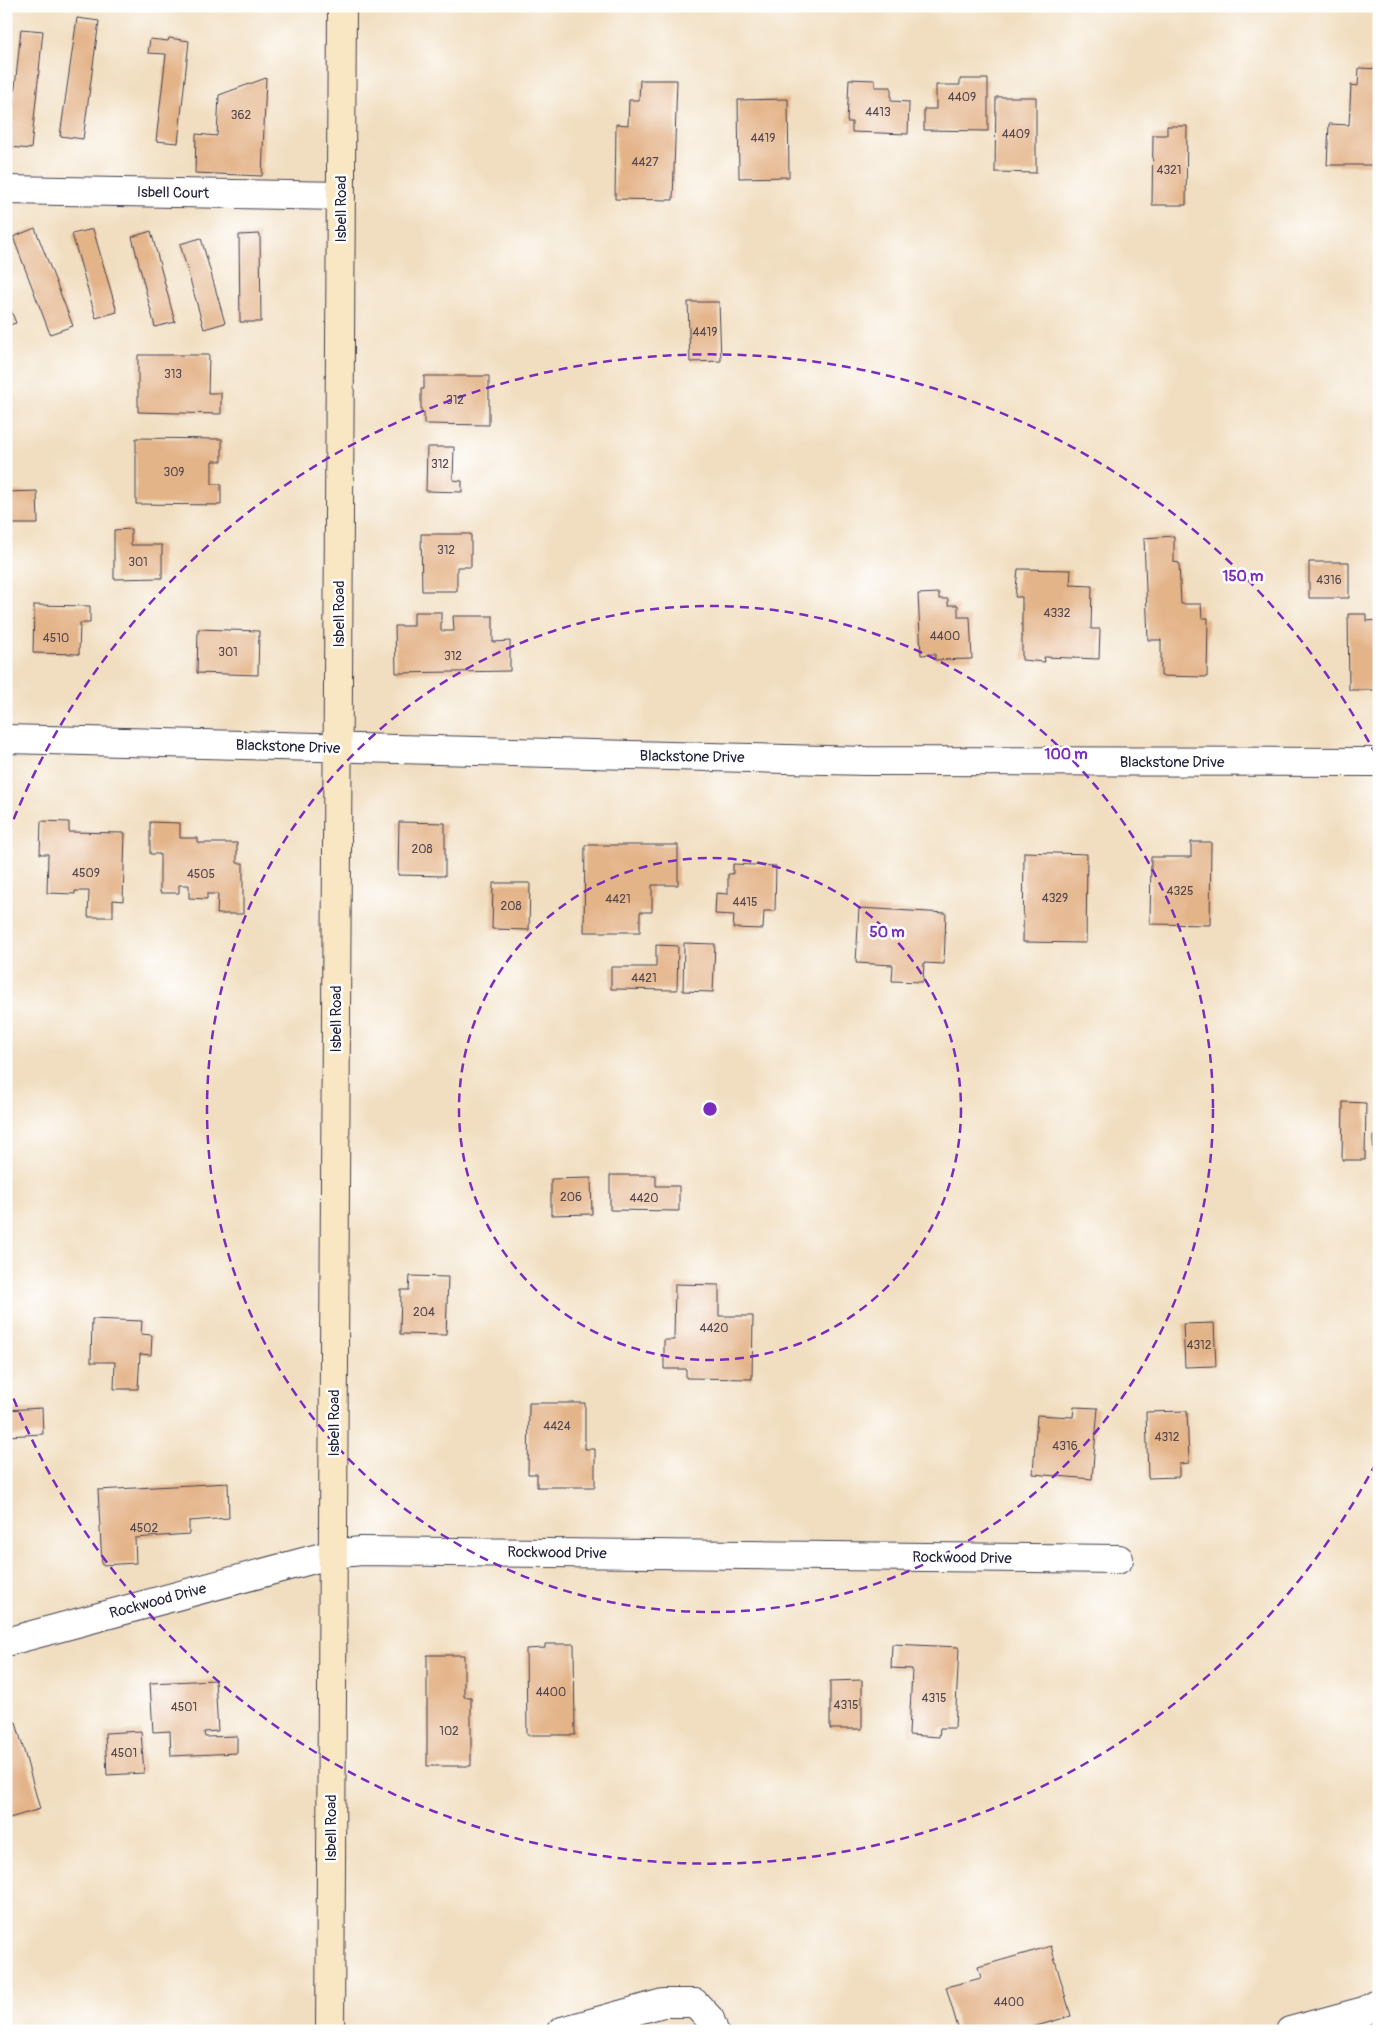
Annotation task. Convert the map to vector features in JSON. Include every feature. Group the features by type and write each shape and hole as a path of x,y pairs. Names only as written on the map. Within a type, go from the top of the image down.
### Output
{"street":[{"name":"Isbell Road","path":"330,2031 342,6"},
{"name":"Isbell Court","path":"6,190 341,196"},
{"name":"Blackstone Drive","path":"6,738 866,761 1379,762"},
{"name":"Rockwood Drive","path":"6,1642 333,1554 361,1550 1119,1560"},
{"path":"562,2031 663,2003 695,2003 710,2019 714,2031"},
{"path":"1290,2031 1364,2011 1379,2003"}],"building":[{"path":"77,18 99,21 83,139 60,136"},
{"path":"21,29 43,31 31,149 9,147"},
{"path":"169,38 189,41 178,143 156,141 166,54 148,53 150,39 168,41"},
{"path":"1359,68 1379,69 1379,165 1327,165 1329,124 1349,125 1351,85 1358,86"},
{"path":"266,78 262,176 195,173 196,134 217,136 219,95"},
{"path":"849,79 875,80 875,87 891,87 891,101 909,102 908,134 852,132 852,122 847,122"},
{"path":"960,79 988,79 988,131 924,130 924,109 936,109 936,85 960,85"},
{"path":"640,80 677,80 673,200 615,199 616,124 628,125 629,100 639,100"},
{"path":"996,97 1036,97 1036,173 995,172"},
{"path":"788,99 789,177 739,178 738,100"},
{"path":"1167,126 1187,126 1186,205 1152,205 1153,135 1167,135"},
{"path":"35,228 73,326 50,334 13,237"},
{"path":"93,229 117,312 96,318 72,234"},
{"path":"151,231 175,322 155,327 132,237"},
{"path":"260,234 261,322 240,322 239,235"},
{"path":"201,238 225,323 204,329 180,244"},
{"path":"6,297 16,323 6,326"},
{"path":"688,302 719,302 721,361 690,362"},
{"path":"138,355 209,355 208,393 221,393 221,414 138,412"},
{"path":"424,376 489,376 489,425 424,424 424,412 421,412 421,389 424,389"},
{"path":"136,438 222,439 222,461 212,461 212,484 221,484 221,505 136,504"},
{"path":"427,447 454,447 453,480 462,481 462,492 426,491"},
{"path":"37,491 38,524 6,524 6,492"},
{"path":"131,529 131,545 162,545 162,578 114,579 114,530"},
{"path":"421,534 471,534 471,567 457,567 457,591 422,591"},
{"path":"1174,536 1174,562 1179,563 1181,604 1201,604 1202,618 1208,618 1207,677 1161,676 1161,640 1148,640 1144,538"},
{"path":"1309,562 1349,562 1349,598 1309,598"},
{"path":"1018,569 1071,570 1070,585 1092,586 1091,629 1100,629 1099,659 1044,657 1045,662 1022,660 1022,597 1015,597"},
{"path":"939,593 939,599 948,599 948,605 958,605 958,617 970,617 972,659 935,660 935,654 921,655 918,594"},
{"path":"34,605 90,606 90,623 80,623 79,654 33,653"},
{"path":"414,612 441,612 441,631 454,631 453,616 493,616 493,642 510,641 510,671 396,673 395,626 414,626"},
{"path":"1348,614 1366,614 1366,621 1379,620 1379,690 1349,690"},
{"path":"198,629 259,631 258,675 197,673"},
{"path":"41,821 69,822 69,832 125,833 123,901 113,900 113,917 88,917 89,891 75,891 75,894 47,893 48,854 40,854"},
{"path":"150,822 180,823 180,838 198,838 198,843 237,843 237,863 243,863 243,914 217,914 218,894 207,894 207,899 189,898 189,885 179,885 179,893 160,893 160,854 150,854"},
{"path":"399,822 445,823 445,876 398,875"},
{"path":"1191,842 1211,842 1210,925 1150,924 1151,857 1191,857"},
{"path":"585,845 678,845 678,885 652,885 652,912 640,912 640,932 584,932"},
{"path":"1024,852 1087,854 1086,943 1023,942"},
{"path":"733,864 776,866 775,911 764,911 763,929 733,928 734,915 715,914 716,893 728,894 728,874 733,874"},
{"path":"493,883 530,883 529,930 492,929"},
{"path":"859,908 946,913 944,964 924,963 923,982 892,981 893,965 856,963"},
{"path":"684,943 715,944 713,992 683,991"},
{"path":"656,945 678,946 677,990 611,989 611,967 656,967"},
{"path":"1343,1102 1366,1103 1365,1160 1342,1160"},
{"path":"1373,1136 1379,1136 1379,1157 1374,1157"},
{"path":"610,1175 656,1175 656,1186 679,1186 679,1211 610,1210"},
{"path":"591,1178 592,1214 551,1215 551,1179"},
{"path":"410,1276 448,1277 446,1335 400,1334 401,1290 409,1290"},
{"path":"675,1284 719,1285 719,1316 753,1316 752,1379 686,1378 686,1369 664,1369 664,1340 674,1340"},
{"path":"92,1319 142,1321 141,1334 152,1335 151,1355 140,1354 138,1389 114,1389 115,1362 91,1362"},
{"path":"1214,1323 1216,1366 1185,1367 1183,1324"},
{"path":"529,1403 585,1403 585,1449 595,1449 595,1487 537,1487 537,1474 528,1474"},
{"path":"1074,1407 1098,1408 1092,1479 1033,1474 1037,1415 1073,1417"},
{"path":"42,1408 43,1434 6,1436 6,1410"},
{"path":"1187,1411 1189,1463 1179,1464 1179,1477 1148,1478 1146,1412"},
{"path":"228,1483 229,1518 189,1521 189,1534 135,1538 136,1563 102,1565 98,1490"},
{"path":"545,1644 574,1644 575,1735 527,1735 526,1649 545,1648"},
{"path":"892,1644 959,1647 955,1728 940,1728 939,1737 909,1735 912,1669 891,1668"},
{"path":"427,1655 464,1655 464,1697 471,1697 471,1766 427,1766"},
{"path":"215,1680 218,1731 204,1732 205,1737 237,1736 237,1753 171,1756 170,1731 153,1732 150,1683"},
{"path":"862,1680 862,1729 830,1729 830,1681"},
{"path":"16,1722 40,1809 6,1819 6,1725"},
{"path":"141,1731 144,1773 107,1775 105,1733"},
{"path":"1051,1946 1071,2016 1019,2031 959,2031 946,1987 981,1978 978,1967"}]}
